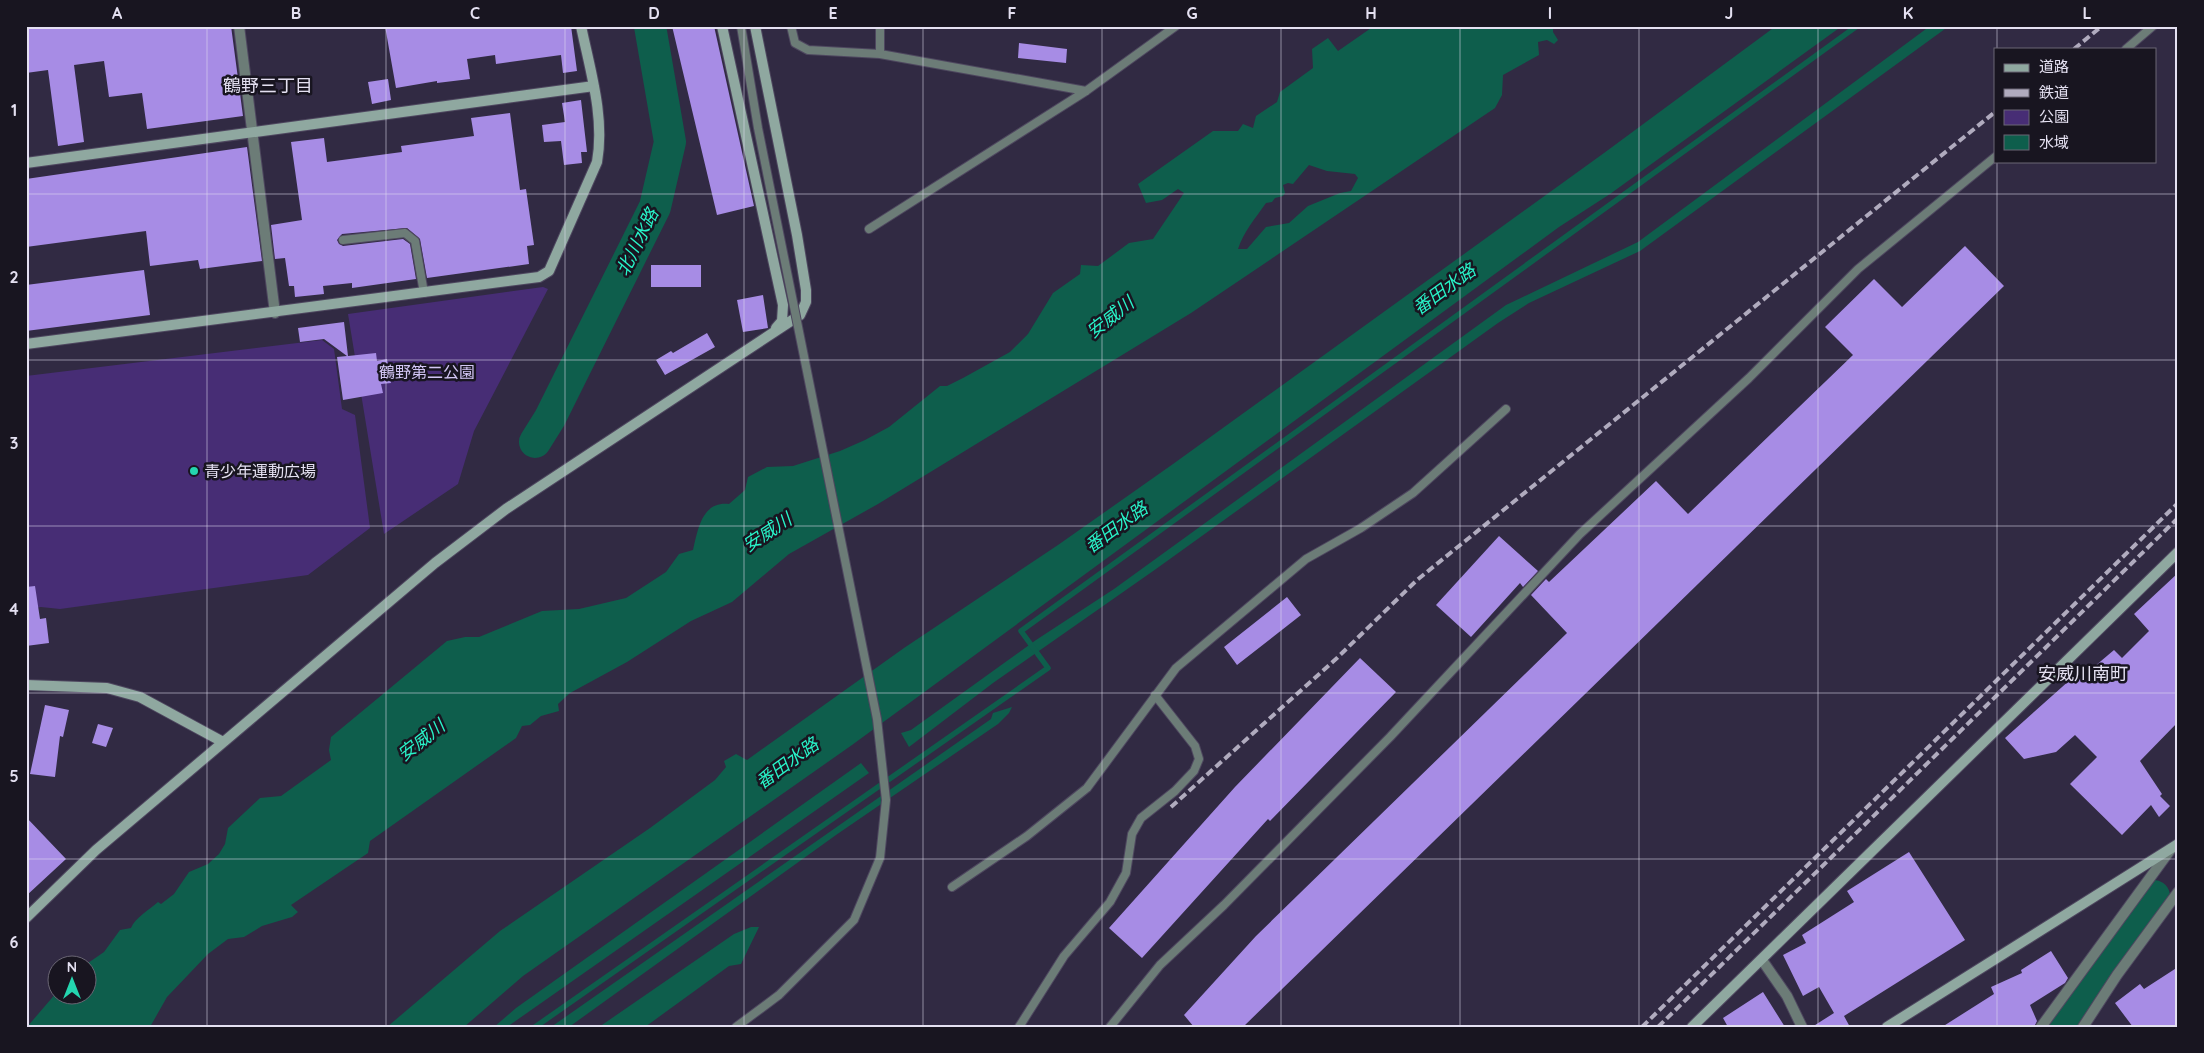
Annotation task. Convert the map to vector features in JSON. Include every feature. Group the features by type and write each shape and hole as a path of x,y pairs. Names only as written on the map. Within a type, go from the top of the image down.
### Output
{"street":[{"path":"240,26 275,312"},
{"path":"26,344 539,277 549,271 597,162 600,143 594,86 581,26"},
{"path":"722,26 783,305 782,321 772,332"},
{"path":"26,918 96,850 436,563 506,509 800,315 806,302 806,290 797,235 754,26"},
{"path":"26,163 594,86"},
{"path":"1692,1027 2178,552"},
{"path":"26,685 107,688 140,697 223,742"},
{"path":"1887,1027 2175,845"},
{"path":"2041,1027 2175,845"},
{"path":"2083,1027 2116,975 2178,892"},
{"path":"1762,960 1787,996 1802,1027"}],"lane":[{"path":"736,1027 779,995 854,920 880,858 886,800 877,719 758,128 741,26"},
{"path":"791,26 794,43 808,50 880,54 1086,91"},
{"path":"880,26 880,54"},
{"path":"869,229 1086,91 1176,26"},
{"path":"2127,48 2153,26"},
{"path":"1110,1027 1160,965 1224,905 1390,737 1580,534 1748,378 1858,269 1994,158"},
{"path":"343,240 405,233 414,241 424,293"},
{"path":"952,887 1027,836 1088,788 1176,668 1306,560 1361,528 1413,493 1506,409"},
{"path":"1019,1027 1064,956 1110,902 1126,873 1132,834 1141,818 1175,791 1194,771 1199,760 1195,746 1156,695"}],"green space":[{"name":"鶴野第二公園","path":"543,287 548,289 474,431 458,484 384,534 348,314"},
{"name":"青少年運動広場","path":"322,340 334,349 342,409 355,415 370,528 308,575 60,609 41,607 26,609 26,376"}],"water":[{"name":"安威川","path":"1374,26 1521,26 1526,29 1529,26 1553,26 1553,32 1558,40 1554,44 1547,40 1538,42 1539,55 1503,75 1502,95 1495,108 1191,313 878,504 789,554 732,602 691,621 627,662 570,693 558,704 559,711 541,716 530,725 522,726 516,738 370,841 368,853 291,905 298,912 292,917 262,926 244,937 228,939 208,954 167,997 150,1027 27,1027 48,1002 48,1006 98,1006 98,956 104,952 120,930 131,928 139,917 158,902 161,904 174,894 189,872 208,864 219,854 225,844 228,828 260,798 281,796 331,760 329,750 331,737 447,641 465,637 479,637 542,611 579,609 626,598 666,572 679,554 693,550 699,525 707,512 720,504 729,504 745,490 748,477 767,467 793,466 840,451 865,440 889,427 940,386 947,386 1010,352 1028,334 1053,293 1080,274 1081,265 1098,266 1129,243 1153,239 1184,193 1178,189 1162,200 1146,203 1138,184 1213,131 1238,131 1243,124 1253,128 1256,116 1277,102 1280,92 1313,68 1312,49 1328,38 1338,51","holes":["1309,165 1327,171 1355,174 1358,178 1351,191 1340,193 1308,206 1289,223 1266,227 1247,249 1238,249 1247,231 1266,203 1283,196 1285,193 1283,185 1293,184"]},
{"name":"番田水路","path":"1776,26 1842,26 1610,194 1559,227 852,745 523,976 464,1027 387,1027 500,931 650,828 715,780 726,767 724,761 736,754 747,760 904,648 1058,545 1604,153"},
{"path":"1930,26 1949,26 1640,251 1529,303 1498,323 1156,569 993,683 909,747 901,733 911,730 1036,640 1114,589 1506,305 1638,242"},
{"path":"1012,707 998,724 836,835 569,1027 551,1027 991,719 993,713"},
{"path":"861,763 869,773 507,1027 494,1027 516,1008"},
{"path":"751,927 759,927 741,964 729,966 645,1027 599,1027 734,934"}],"building":[{"path":"26,26 231,26 243,116 147,129 142,93 109,97 104,61 74,65 84,142 58,146 48,70 26,73"},
{"path":"385,26 571,26 577,71 563,73 561,55 496,64 495,55 467,59 470,79 437,83 437,81 396,88"},
{"path":"672,26 714,26 754,206 717,215"},
{"path":"1019,43 1067,49 1066,63 1018,58"},
{"path":"388,79 391,100 372,104 368,82"},
{"path":"581,100 587,152 581,152 582,163 564,165 561,141 544,142 542,125 565,122 562,103"},
{"path":"510,113 520,190 526,189 534,245 527,246 529,264 427,278 420,239 407,228 342,234 337,240 343,246 403,239 410,244 416,279 352,288 352,283 323,286 324,294 295,297 294,286 289,286 285,258 275,259 271,225 302,220 291,142 324,138 327,162 402,152 401,146 474,136 471,118"},
{"path":"247,147 262,261 200,269 198,260 150,266 146,231 26,247 26,179"},
{"path":"1965,246 2004,286 1243,1027 1194,1027 1184,1015 1256,936 1567,633 1531,595 1546,579 1549,582 1656,481 1688,514 1853,355 1825,327 1874,279 1902,307"},
{"path":"651,265 701,265 701,287 651,287"},
{"path":"144,270 150,315 26,331 26,285"},
{"path":"763,295 768,328 743,332 737,300"},
{"path":"344,322 348,356 376,353 377,361 387,359 391,383 381,384 383,393 343,400 337,357 347,356 324,339 300,342 298,328"},
{"path":"707,333 715,347 665,375 656,360 671,351 673,353"},
{"path":"1499,536 1538,571 1523,587 1520,583 1471,637 1436,605"},
{"path":"2178,573 2178,722 2140,761 2162,794 2160,796 2170,806 2159,817 2151,805 2122,835 2070,784 2097,757 2075,735 2056,752 2024,759 2005,738 2071,679 2075,683 2114,650 2122,658 2149,631 2134,614"},
{"path":"35,586 40,619 46,618 49,643 26,646 26,587"},
{"path":"1287,597 1301,615 1237,665 1224,647"},
{"path":"1360,658 1396,692 1270,821 1268,819 1142,958 1109,928 1235,787"},
{"path":"45,705 69,710 63,737 60,736 55,777 30,774"},
{"path":"98,724 113,728 106,747 92,743"},
{"path":"26,817 66,859 26,896"},
{"path":"1909,852 1965,940 1844,1016 1850,1027 1812,1027 1834,1013 1819,987 1803,996 1783,955 1806,943 1802,935 1854,902 1847,891"},
{"path":"2051,951 2068,978 2065,983 2030,1005 2037,1021 2034,1027 1942,1027 1994,994 1991,987 2022,973 2021,970"},
{"path":"2178,967 2178,1027 2133,1027 2115,1003 2140,984 2144,989"},
{"path":"1763,992 1785,1027 1728,1027 1723,1018"}],"waterway":[{"name":"北川水路","path":"535,442 550,418 655,207 670,142 650,26"},
{"path":"535,1027 1048,668 1021,631 1857,26"},
{"path":"2062,1027 2154,896"}],"railway":[{"path":"2075,48 2102,26"},
{"path":"1171,807 1337,658 1417,580 1994,113"},
{"path":"1642,1027 2178,503"},
{"path":"1658,1027 2178,518"}],"place":[{"name":"青少年運動広場","path":"194,471"}],"district":[{"name":"鶴野三丁目","path":"268,85"},
{"name":"安威川南町","path":"2083,673"}]}
